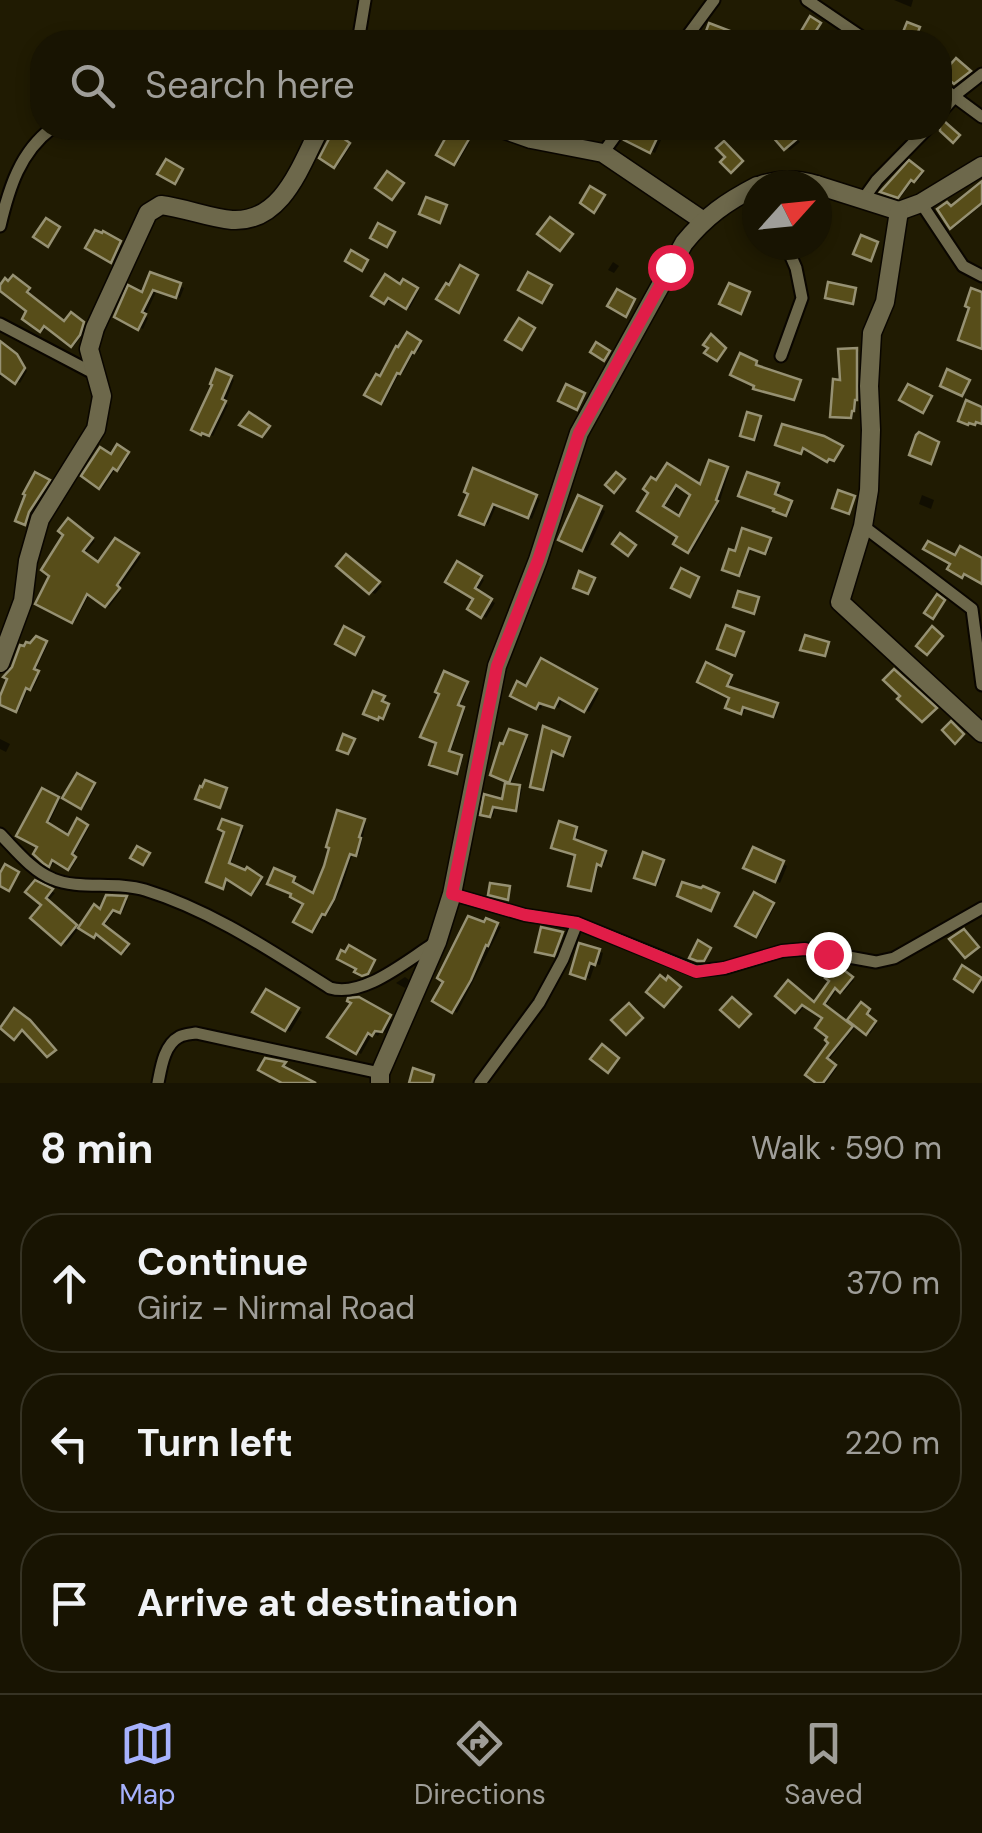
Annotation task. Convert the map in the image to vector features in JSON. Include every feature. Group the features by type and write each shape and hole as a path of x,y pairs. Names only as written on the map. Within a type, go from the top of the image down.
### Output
{"street":[{"path":"360,30 366,0"},
{"path":"692,30 714,0"},
{"path":"807,0 851,30"},
{"path":"952,100 982,74"},
{"path":"952,94 982,117"},
{"path":"0,226 9,188 22,161 41,140"},
{"path":"0,662 23,601 28,561 40,519 96,429 102,396 89,349 148,213 161,205 232,220 266,213 283,197 314,140"},
{"path":"537,140 603,152 702,220"},
{"path":"603,152 612,140"},
{"path":"864,198 916,140"},
{"path":"832,189 899,211 921,203 982,166"},
{"path":"158,1083 170,1047 179,1037 196,1033 380,1078 437,942 452,894 497,666 538,560 579,433 677,255 702,220 742,194"},
{"path":"921,203 962,266 982,276"},
{"path":"899,211 885,302 872,332 869,490 863,526 840,602 982,733"},
{"path":"781,356 802,298 793,260"},
{"path":"0,324 96,375"},
{"path":"863,526 972,609 982,685"},
{"path":"0,834 51,879 144,890 222,921 338,990 373,982 437,942"},
{"path":"452,894 525,915 577,923 696,972 805,949 876,962 894,958 982,908"},
{"path":"480,1083 539,1004 577,923"}],"building":[{"path":"810,16 821,23 817,30 802,30"},
{"path":"907,22 920,27 919,30 904,30"},
{"path":"709,23 727,30 706,30"},
{"path":"956,58 971,71 954,84 952,82 952,63"},
{"path":"952,128 960,135 953,143 950,140"},
{"path":"328,140 350,143 334,168 319,158"},
{"path":"444,140 468,140 454,165 436,155"},
{"path":"624,140 656,140 650,153"},
{"path":"775,140 796,140 784,150"},
{"path":"724,141 743,161 731,173 720,162 725,157 716,148"},
{"path":"166,159 183,169 175,184 157,174"},
{"path":"909,160 923,171 914,182 911,180 898,198 880,192"},
{"path":"387,171 404,183 392,200 375,188"},
{"path":"982,181 982,203 950,229 937,209 947,202 951,206"},
{"path":"590,186 605,195 594,213 580,203"},
{"path":"426,197 447,205 440,223 419,214"},
{"path":"550,217 573,234 560,251 537,234"},
{"path":"46,218 60,227 48,247 33,237"},
{"path":"378,223 395,232 387,247 370,238"},
{"path":"95,230 121,241 111,263 85,248"},
{"path":"861,235 878,242 871,261 853,254"},
{"path":"351,250 368,260 362,271 345,261"},
{"path":"460,265 478,275 459,313 436,299"},
{"path":"150,272 181,283 176,298 153,290 138,330 114,317 128,285 142,292"},
{"path":"528,272 552,285 542,303 518,290"},
{"path":"385,274 400,284 403,279 418,288 406,309 388,298 384,304 371,296"},
{"path":"13,275 30,288 27,292 64,321 71,312 84,322 71,347 44,326 40,332 22,319 26,311 0,291 5,278 8,281"},
{"path":"828,282 856,288 853,304 825,298"},
{"path":"729,283 750,292 741,314 719,304"},
{"path":"971,288 982,292 982,349 958,340"},
{"path":"617,289 635,299 626,317 607,306"},
{"path":"519,318 535,328 522,350 505,340"},
{"path":"407,332 421,341 397,373 381,404 364,395"},
{"path":"711,334 726,348 717,361 704,353 708,348 703,345"},
{"path":"0,341 17,354 25,368 15,384 0,373"},
{"path":"596,342 610,351 604,361 590,352"},
{"path":"857,348 854,411 851,418 830,417 833,379 840,380 838,349"},
{"path":"740,353 757,361 756,365 801,380 794,400 753,389 754,386 730,375"},
{"path":"216,369 232,376 222,399 226,401 209,436 201,435 191,430"},
{"path":"947,369 970,380 962,396 940,386"},
{"path":"566,384 585,393 577,410 558,401"},
{"path":"908,384 932,396 923,413 899,400"},
{"path":"966,400 982,407 982,424 958,421"},
{"path":"249,412 270,426 262,437 239,425"},
{"path":"747,412 761,416 754,440 740,436"},
{"path":"782,424 843,446 834,461 827,462 803,448 801,454 775,445"},
{"path":"919,432 939,442 931,464 909,455"},
{"path":"117,444 129,452 99,489 81,476 100,447 111,454"},
{"path":"709,460 728,467 718,501 688,553 673,544 677,537 637,511 648,493 643,489 651,477 656,480 667,463 700,484","holes":["676,485 690,495 679,516 663,506"]},
{"path":"473,468 537,495 528,518 493,504 484,525 459,515"},
{"path":"35,472 50,480 25,525 15,521"},
{"path":"616,472 625,479 614,493 605,485"},
{"path":"747,472 779,483 775,494 792,501 786,516 738,496"},
{"path":"838,490 855,496 849,514 832,508"},
{"path":"578,495 602,506 582,551 558,540"},
{"path":"68,518 93,538 83,551 98,562 115,538 139,553 105,607 87,594 72,623 35,604 49,576 41,570 63,535 58,531"},
{"path":"742,528 771,538 765,554 749,548 739,576 722,570 729,549 735,551"},
{"path":"620,533 636,545 628,556 612,544"},
{"path":"928,541 955,555 960,546 982,558 982,584 947,569 950,564 923,549"},
{"path":"346,554 380,582 369,594 336,566"},
{"path":"457,561 482,576 475,588 492,599 481,618 467,609 473,599 445,582"},
{"path":"681,568 699,577 690,597 671,588"},
{"path":"579,571 595,578 588,594 573,588"},
{"path":"738,591 759,597 754,614 733,607"},
{"path":"937,594 945,600 933,619 924,613"},
{"path":"726,625 744,632 735,656 717,649"},
{"path":"344,626 364,637 355,655 335,644"},
{"path":"932,626 943,636 927,655 916,646"},
{"path":"805,635 829,642 825,656 800,650"},
{"path":"36,636 47,641 34,669 39,671 30,690 26,688 16,712 0,705 7,679 3,677 12,667 20,645 30,643"},
{"path":"541,658 597,689 584,712 559,698 554,708 539,703 536,709 510,696 517,681 526,686"},
{"path":"706,662 732,675 727,686 778,703 773,717 743,707 741,714 725,708 729,698 697,682"},
{"path":"894,669 937,708 922,722 883,680"},
{"path":"444,671 468,682 458,705 464,707 449,751 462,755 457,774 429,765 436,743 420,737 439,694 435,692"},
{"path":"373,691 385,696 382,701 389,704 383,719 363,714"},
{"path":"951,721 964,734 955,744 942,730"},
{"path":"543,726 570,737 563,756 552,751 543,790 530,787"},
{"path":"509,729 527,735 509,783 490,775"},
{"path":"343,734 355,739 348,754 337,750"},
{"path":"77,773 95,783 81,809 62,798"},
{"path":"205,780 227,788 220,808 195,799"},
{"path":"505,783 520,785 516,811 493,807 490,817 480,815 484,794 502,799"},
{"path":"42,788 59,797 47,822 68,835 77,818 88,825 68,870 52,860 49,867 33,854 37,847 16,836"},
{"path":"337,810 365,819 356,856 350,854 334,899 312,932 293,922 303,904 267,884 274,868 295,877 293,882 313,893 324,866"},
{"path":"222,819 242,826 229,863 245,870 247,867 262,877 251,895 226,879 223,889 206,882 224,832 218,829"},
{"path":"559,821 577,827 574,839 606,851 601,866 597,864 591,891 568,886 575,855 551,848"},
{"path":"137,846 150,853 143,865 130,858"},
{"path":"753,847 784,861 775,882 743,868"},
{"path":"643,852 664,860 655,885 634,878"},
{"path":"5,864 19,872 9,891 0,886"},
{"path":"35,880 53,889 46,898 77,925 61,945 30,918 41,905 25,892"},
{"path":"682,882 719,893 711,911 677,896"},
{"path":"490,883 510,886 508,900 488,895"},
{"path":"754,892 774,903 756,937 735,926"},
{"path":"106,895 127,896 120,913 113,910 103,924 129,944 121,954 96,934 94,938 78,928 94,904 100,909"},
{"path":"468,916 498,923 452,1013 432,1001 443,982 437,978"},
{"path":"541,927 563,932 554,956 535,952"},
{"path":"964,929 979,947 965,958 949,939"},
{"path":"698,940 711,948 704,961 689,958"},
{"path":"579,943 600,949 585,979 570,974"},
{"path":"349,945 375,960 368,974 362,976 337,959"},
{"path":"836,964 853,977 840,993 835,988 824,1004 853,1026 827,1058 836,1065 823,1083 816,1083 805,1075 828,1043 827,1037 815,1028 822,1018 802,1005 795,1013 775,996 788,980 814,1002"},
{"path":"962,965 982,978 973,992 954,979"},
{"path":"660,975 666,980 668,976 681,987 664,1007 646,992"},
{"path":"266,989 299,1008 285,1031 252,1012"},
{"path":"359,997 391,1015 382,1032 375,1031 372,1036 368,1033 356,1054 327,1037 351,1003 348,998"},
{"path":"732,997 751,1014 739,1027 720,1010"},
{"path":"861,1002 876,1021 866,1035 847,1020"},
{"path":"629,1003 643,1018 626,1035 611,1020"},
{"path":"14,1008 56,1050 47,1057 22,1030 14,1040 0,1028"},
{"path":"602,1044 619,1058 608,1073 590,1059"},
{"path":"265,1058 286,1062 283,1066 316,1083 282,1083 258,1070"},
{"path":"413,1068 434,1075 432,1083 409,1083"}],"route":[{"path":"670,267 579,433 538,560 497,666 452,894 525,915 577,923 696,972 782,951 805,949 828,954"}]}
